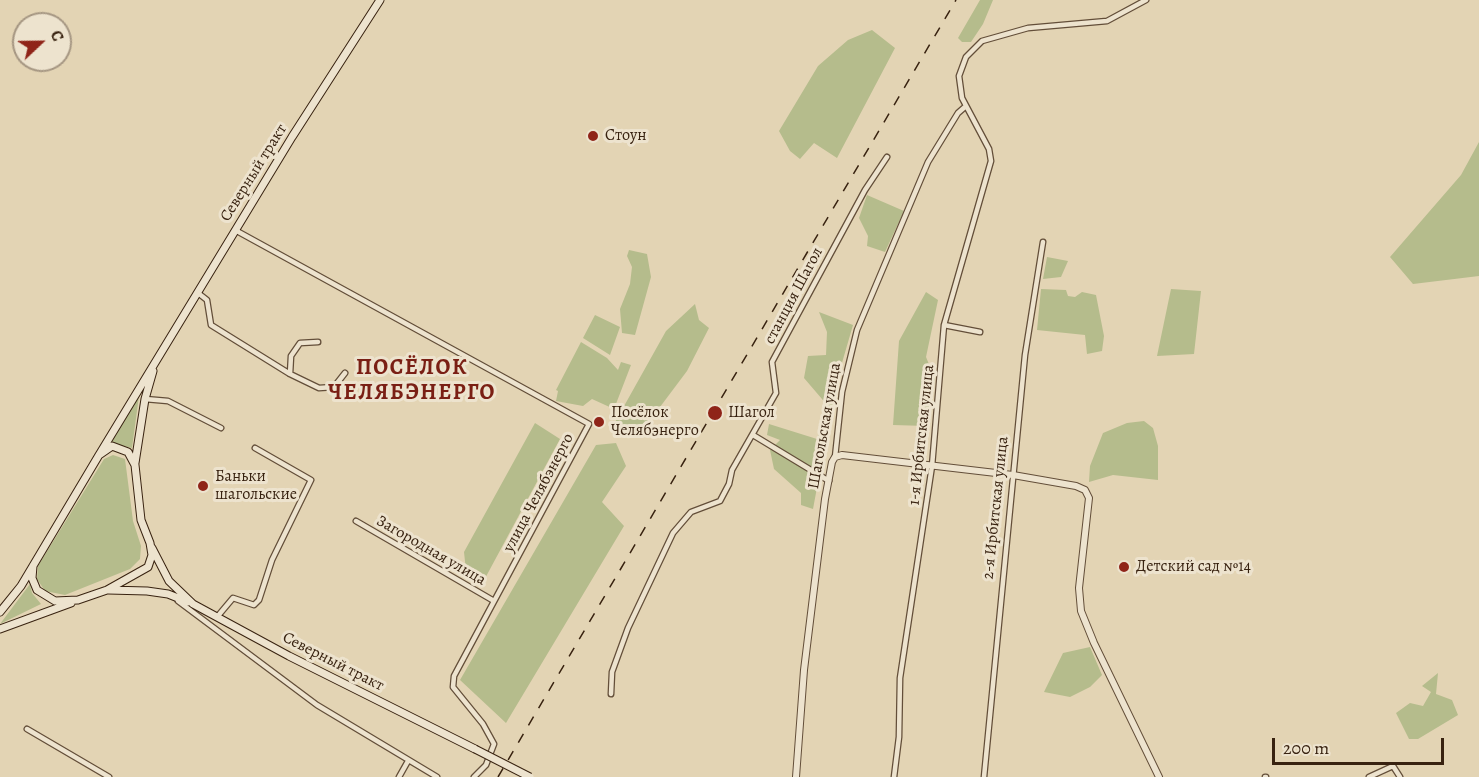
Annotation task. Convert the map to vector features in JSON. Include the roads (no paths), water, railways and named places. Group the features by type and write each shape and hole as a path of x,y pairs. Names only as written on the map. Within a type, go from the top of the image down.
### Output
{"main road":[{"name":"Северный тракт","path":"33,566 235,230 380,0"},
{"name":"Северный тракт","path":"156,363 145,399 135,465 137,505 150,543 169,581 194,604 217,617 530,777"},
{"path":"99,455 107,448 119,447 128,452 135,465"},
{"path":"0,629 107,590 145,570 150,562 150,543"},
{"path":"33,566 32,578 43,596 55,601 78,600"},
{"path":"0,612 12,599 33,566"},
{"path":"107,590 168,594 194,604"}],"street":[{"name":"1-я Ирбитская улица","path":"894,777 899,737 900,678 933,466 944,325 991,161 989,149 966,106 960,90 959,76 966,57 982,41 1028,28 1107,21 1146,0"},
{"name":"Шагольская улица","path":"796,777 804,670 829,482 835,457 842,392 857,330 928,162 958,113 966,106"},
{"name":"станция Шагол","path":"611,694 612,672 628,628 673,533 691,512 720,501 729,484 732,470 776,393 772,363 865,190 887,157"},
{"name":"улица Челябэнерго","path":"235,230 589,424 454,676 453,687 483,724 494,744 486,765 474,777"},
{"name":"2-я Ирбитская улица","path":"984,777 1025,355 1043,242"},
{"path":"198,293 207,300 211,325 290,374 319,388 334,387 345,374"},
{"path":"944,325 980,333"},
{"path":"290,374 291,356 300,343 318,342"},
{"path":"145,399 168,401 221,428"},
{"path":"753,435 829,482"},
{"path":"217,617 233,598 254,605 259,600 272,561 311,480 255,448"},
{"path":"835,457 850,455 1013,475 1076,486 1088,494 1078,588 1081,611 1094,643 1159,777"},
{"name":"Загородная улица","path":"357,521 494,601"},
{"path":"168,594 317,705 437,777"},
{"path":"27,729 109,777"},
{"path":"399,777 408,761"},
{"path":"1369,777 1393,766 1400,777"},
{"path":"92,777 96,770"}],"railway":[{"path":"498,777 956,0"}],"place":[{"name":"Стоун","path":"593,136"},
{"name":"Шагол","path":"715,413"},
{"name":"Посёлок Челябэнерго","path":"599,422"},
{"name":"Баньки шагольские","path":"203,486"},
{"name":"Детский сад №14","path":"1124,567"}],"district":[{"name":"ПОСЁЛОК ЧЕЛЯБЭНЕРГО","path":"412,382"}]}
